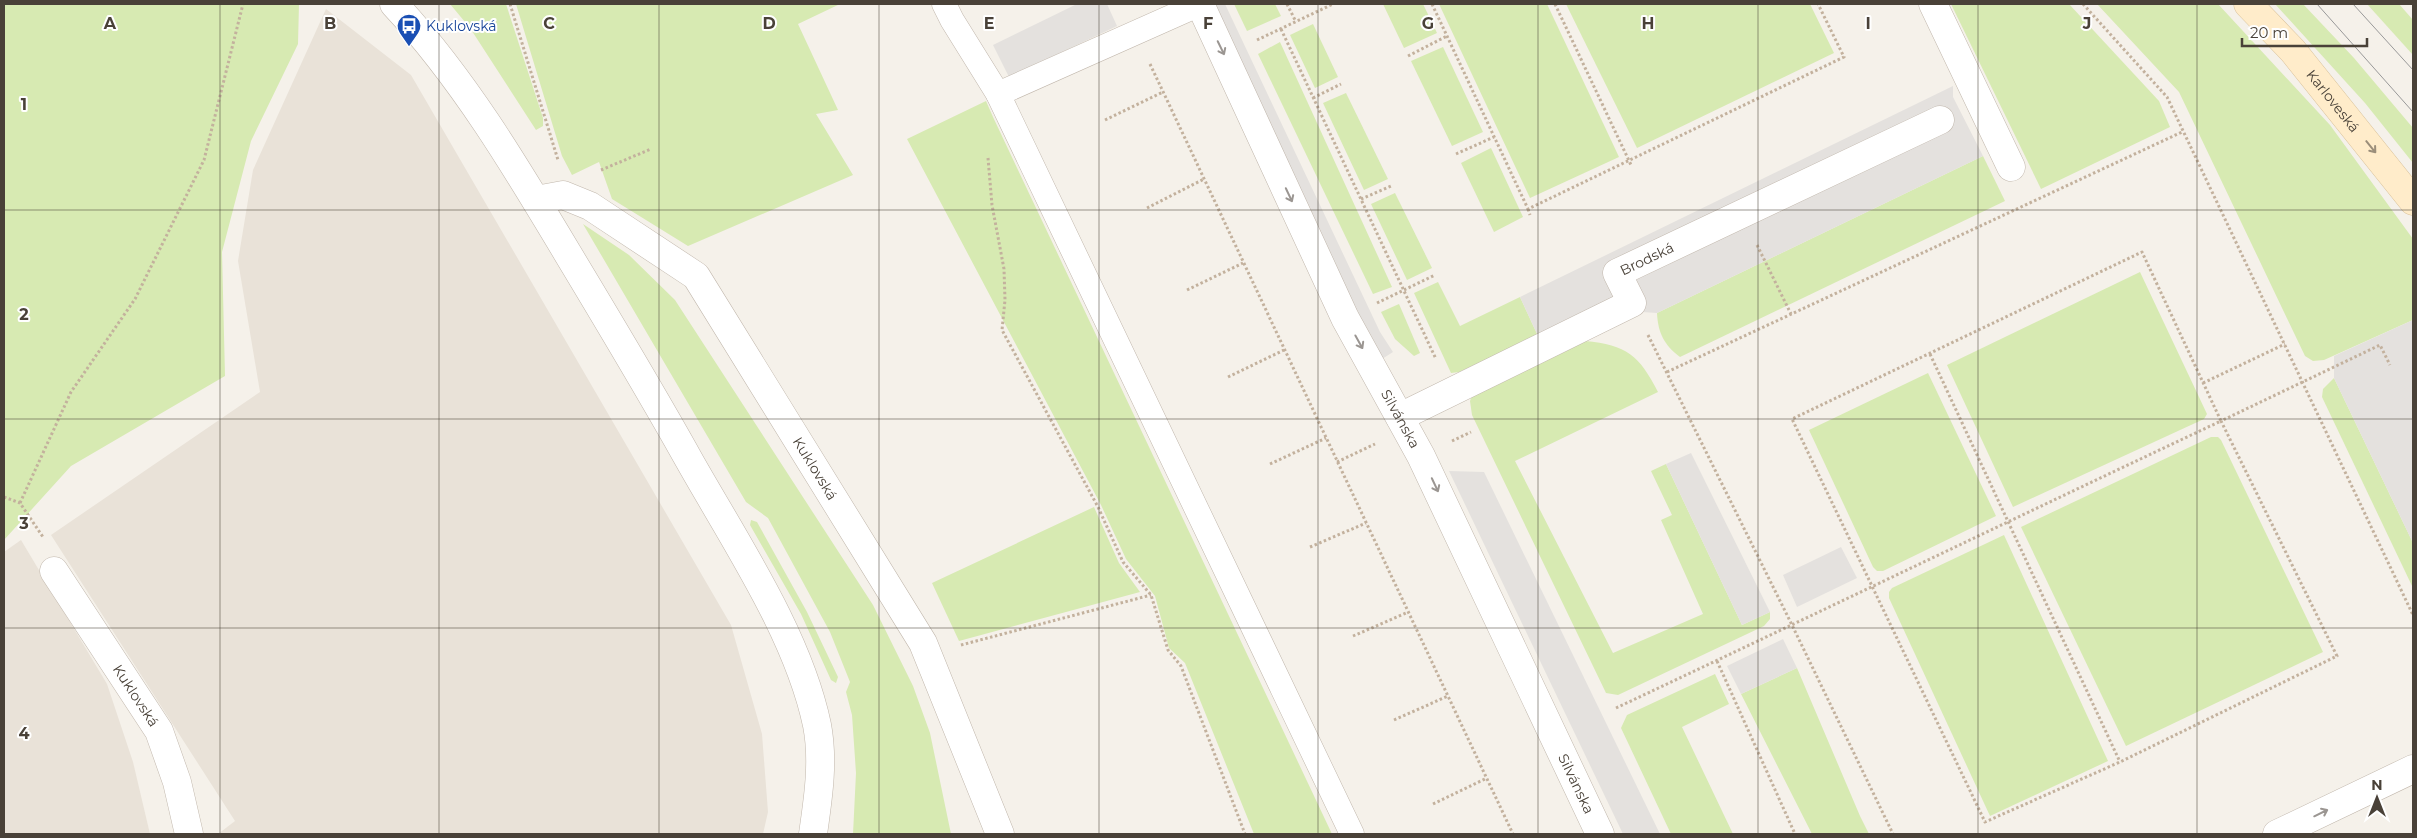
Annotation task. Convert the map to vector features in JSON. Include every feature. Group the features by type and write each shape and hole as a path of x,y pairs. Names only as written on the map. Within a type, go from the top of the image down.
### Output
{"main road":[{"name":"Karloveská","path":"2248,4 2293,51 2413,201"}],"street":[{"path":"394,4 448,65 536,200 659,408 736,542 774,613 801,673 817,726 820,783 813,834"},
{"name":"Silvánska","path":"1200,4 1345,318 1421,456 1600,834"},
{"path":"1933,4 2011,167"},
{"name":"Brodská","path":"1632,303 1617,273 1940,120"},
{"path":"536,200 564,190"},
{"name":"Kuklovská","path":"564,190 696,276 923,643 1000,834"},
{"path":"1400,417 1632,303"},
{"name":"Kuklovská","path":"54,571 159,731 177,782 189,834"},
{"path":"2276,834 2413,769"}],"lane":[{"path":"944,4 998,94 1352,834"},
{"path":"998,94 1200,4"}],"path":[{"path":"20,503 71,392 135,299 204,160 243,4"},
{"path":"510,4 564,190 651,149"},
{"path":"1287,4 1296,22"},
{"path":"1252,42 1333,4"},
{"path":"1432,4 1530,215"},
{"path":"1555,4 1630,163"},
{"path":"1528,209 1630,163 1725,114 1817,72 1844,57 1818,4"},
{"path":"2083,4 2167,97 2413,615"},
{"path":"1281,29 1437,360"},
{"path":"1135,33 1513,834"},
{"path":"1408,56 1447,36"},
{"path":"1313,98 1341,84"},
{"path":"1105,120 1163,92"},
{"path":"1725,114 1727,119"},
{"path":"1667,372 2182,132"},
{"path":"1456,154 1494,137"},
{"path":"988,157 991,196 1004,269 1005,300 1002,330 1098,507 1123,562 1151,595 1168,650 1181,666 1245,834"},
{"path":"1147,208 1204,179"},
{"path":"1361,200 1391,186"},
{"path":"1741,214 1791,314"},
{"path":"2142,252 2203,383 2338,656 2120,762 1985,822 1792,419 2142,252"},
{"path":"1187,290 1243,263"},
{"path":"1376,303 1435,275"},
{"path":"1632,303 1792,625 1892,834"},
{"path":"2203,383 2285,344"},
{"path":"1616,708 2380,345 2390,365"},
{"path":"1228,377 1284,350"},
{"path":"1930,354 2009,520 2120,762"},
{"path":"1445,444 1471,432"},
{"path":"1270,464 1326,438"},
{"path":"1337,462 1371,446"},
{"path":"4,497 20,503 43,538 54,571"},
{"path":"1310,547 1366,523"},
{"path":"954,648 1151,595"},
{"path":"1353,636 1408,612"},
{"path":"1717,661 1795,834"},
{"path":"1394,720 1448,696"},
{"path":"1433,804 1487,778"}],"shaded area":[{"path":"1077,4 1107,4 1117,26 1009,77 993,45"},
{"path":"1210,4 1225,4 1380,332 1393,352 1382,359 1364,329"},
{"path":"326,9 411,75 731,625 762,734 768,812 763,834 218,834 235,821 51,535 260,392 238,261 253,170"},
{"path":"1953,86 1953,97 1983,156 1657,313 1597,309 1538,336 1520,297"},
{"path":"2413,320 2413,543 2334,378 2334,356"},
{"path":"1691,453 1770,612 1742,625 1666,464"},
{"path":"1449,471 1484,472 1660,834 1623,834"},
{"path":"21,540 107,684 133,762 150,834 4,834 4,552"},
{"path":"1841,547 1857,578 1797,607 1783,575"},
{"path":"1783,639 1797,668 1741,694 1727,666"}],"green space":[{"path":"4,4 299,4 298,44 251,141 222,252 225,376 71,466 4,540"},
{"path":"450,4 506,4 543,118 543,126 536,130 470,28"},
{"path":"516,4 840,4 798,24 838,110 816,114 853,175 688,246 612,199 599,162 572,175 562,156"},
{"path":"1234,4 1275,4 1281,16 1247,31"},
{"path":"1383,4 1423,4 1437,33 1404,48"},
{"path":"1439,4 1547,4 1619,157 1530,198"},
{"path":"1566,4 1810,4 1834,53 1637,148"},
{"path":"1951,4 2069,4 2159,101 2170,127 2041,189"},
{"path":"2097,4 2218,4 2330,125 2413,239 2413,320 2324,360 2313,361 2305,356 2179,92"},
{"path":"2275,4 2303,4 2354,58 2413,128 2413,163 2365,103"},
{"path":"2367,4 2399,4 2413,20 2413,55"},
{"path":"1313,24 1338,77 1315,88 1290,35"},
{"path":"1280,42 1392,287 1373,294 1258,54"},
{"path":"1443,47 1483,132 1452,146 1411,61"},
{"path":"1346,93 1388,179 1364,190 1323,103"},
{"path":"986,101 1332,834 1254,834 1185,663 1169,648 1155,596 1126,559 1101,505 907,139"},
{"path":"1491,148 1523,217 1494,232 1461,163"},
{"path":"1983,156 2005,201 1680,357 1670,348 1660,333 1657,313"},
{"path":"1395,193 1432,268 1407,280 1371,204"},
{"path":"583,224 629,255 675,300 873,605 913,686 930,733 951,834 853,834 856,773 852,715 846,692 850,682 830,632 768,518 746,502"},
{"path":"2140,272 2207,414 2204,419 2013,507 1947,365"},
{"path":"1438,282 1460,326 1520,297 1538,336 1459,372 1451,373 1414,293"},
{"path":"1399,304 1420,353 1414,356 1395,339 1381,312"},
{"path":"1585,341 1611,345 1630,354 1644,369 1658,392 1515,461 1613,653 1703,614 1661,520 1672,515 1651,471 1666,464 1742,625 1770,612 1770,619 1764,626 1618,695 1606,693 1472,415 1470,401 1474,391"},
{"path":"1928,373 1996,516 1883,571 1877,571 1873,567 1809,430"},
{"path":"2334,378 2413,543 2413,588 2322,397 2323,389"},
{"path":"2211,437 2218,437 2221,440 2323,652 2126,746 2021,527"},
{"path":"1094,507 1119,563 1140,592 959,641 932,583"},
{"path":"751,520 757,522 807,612 838,677 836,683 831,680 801,614 750,525"},
{"path":"2004,535 2108,761 1990,816 1889,598 1889,592 1892,588"},
{"path":"1797,668 1869,834 1812,834 1741,694"},
{"path":"1715,674 1729,704 1682,727 1733,834 1671,834 1621,728 1627,715"}],"tram line":[{"path":"2317,4 2413,112"},
{"path":"2353,4 2413,70"}],"place":[{"name":"Kuklovská","path":"409,47"}]}
